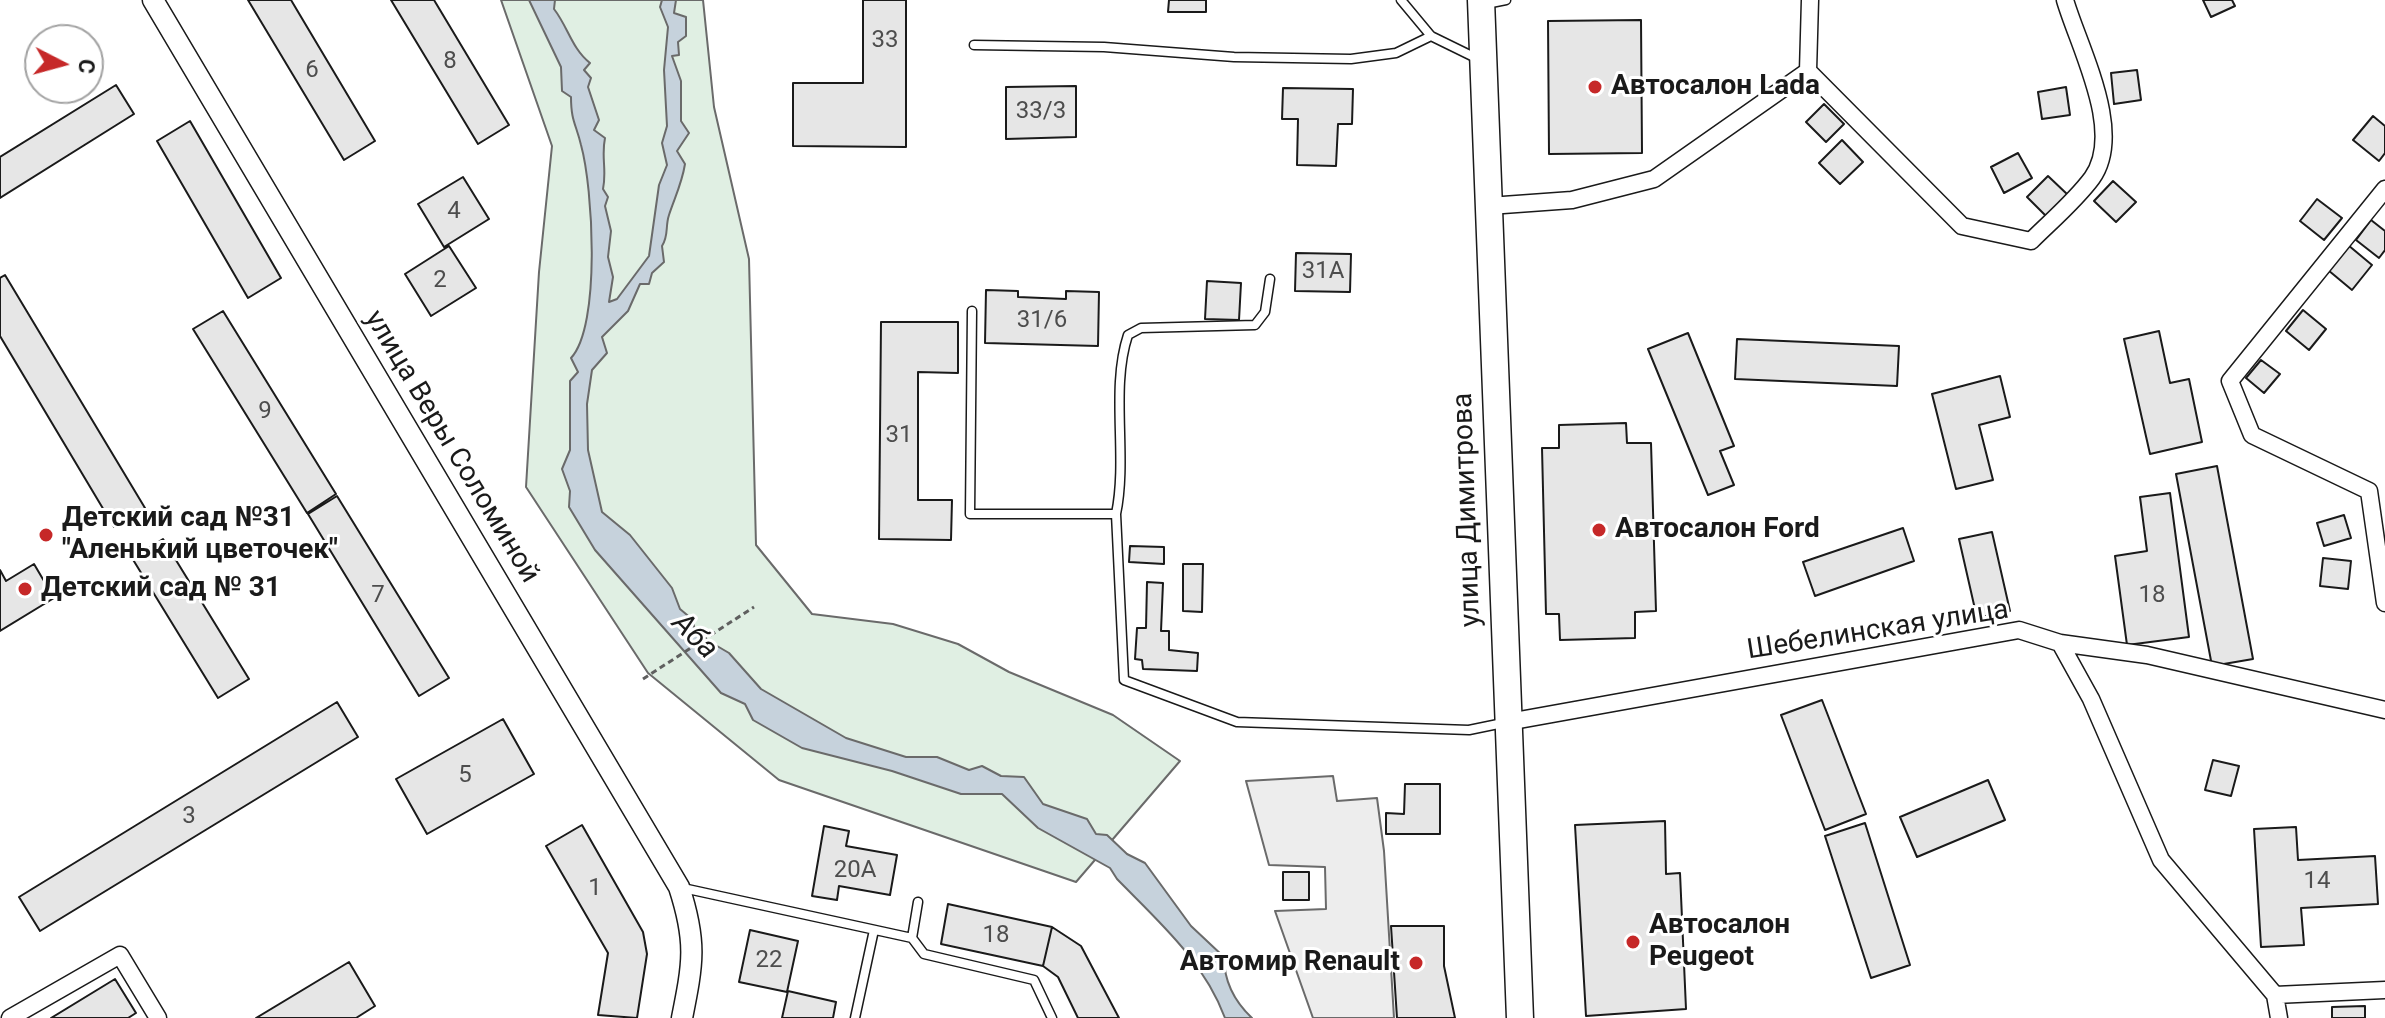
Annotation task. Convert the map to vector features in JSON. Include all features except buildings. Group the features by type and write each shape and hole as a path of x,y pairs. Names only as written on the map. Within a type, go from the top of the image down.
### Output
{"main road":[{"name":"улица Димитрова","path":"1489,2 1483,61 1520,1018"}],"street":[{"name":"улица Веры Соломиной","path":"153,0 679,887 693,928 693,963 682,1018"},
{"path":"1810,0 1808,71 1962,226 2031,241 2093,176 2104,136 2100,96 2078,45 2065,0"},
{"path":"1489,206 1572,200 1654,179 1808,71"},
{"path":"2385,189 2230,381 2252,435 2369,491 2385,603"},
{"name":"Шебелинская улица","path":"1508,722 2019,630 2060,643 2147,655 2385,710"},
{"path":"2060,643 2091,699 2161,860 2275,995 2279,1018"},
{"path":"10,1018 120,955 158,1018"},
{"path":"2275,995 2385,990"}],"lane":[{"path":"1401,0 1431,36 1483,61"},
{"path":"974,45 1104,47 1234,57 1351,59 1396,53 1431,36"},
{"path":"1270,279 1265,312 1255,325 1141,328 1128,335 1122,369 1122,487 1116,514 1124,680 1237,722 1469,730 1508,722"},
{"path":"972,311 970,514 1116,514"},
{"path":"679,887 912,938 924,954 1034,980 1052,1018"},
{"path":"912,938 918,902"},
{"path":"855,1018 874,930"}],"path":[{"path":"643,679 754,607"}],"green space":[{"path":"501,0 703,0 714,107 749,259 756,545 812,614 893,624 958,644 1009,672 1113,715 1180,761 1076,882 779,780 648,673 526,487 539,272 552,146"}],"shaded area":[{"path":"1333,776 1337,801 1377,798 1384,851 1394,1018 1313,1018 1275,911 1326,909 1325,867 1269,865 1246,781"}],"water":[{"name":"Аба","path":"529,0 555,0 554,9 579,51 590,63 584,70 591,78 588,87 599,120 594,130 605,138 603,189 608,197 605,206 611,231 608,257 613,277 609,302 617,299 649,256 659,185 667,165 662,143 667,126 664,70 668,27 660,7 662,0 676,0 674,13 686,17 686,36 678,42 679,55 672,56 681,81 681,121 689,133 677,151 685,164 662,246 664,262 652,273 649,284 640,284 628,311 602,337 607,353 592,370 587,404 588,450 602,512 630,535 672,588 680,609 693,620 695,633 729,653 761,689 846,738 906,757 937,757 969,770 982,766 1001,776 1024,777 1043,804 1087,819 1096,834 1107,835 1127,854 1145,863 1191,926 1224,957 1231,990 1252,1018 1225,1018 1216,997 1192,960 1110,868 1038,828 1002,794 961,794 892,771 802,748 753,720 745,704 721,693 595,550 569,507 570,491 562,469 570,450 570,381 578,372 571,358 581,341 591,288 589,192 571,97 562,91 561,67"}],"place":[{"name":"Автосалон Lada","path":"1595,87"},
{"name":"Автосалон Ford","path":"1599,530"},
{"name":"Детский сад №31 \"Аленький цветочек\"","path":"46,535"},
{"name":"Детский сад № 31","path":"25,589"},
{"name":"Автосалон Peugeot","path":"1633,942"},
{"name":"Автомир Renault","path":"1416,963"}]}
